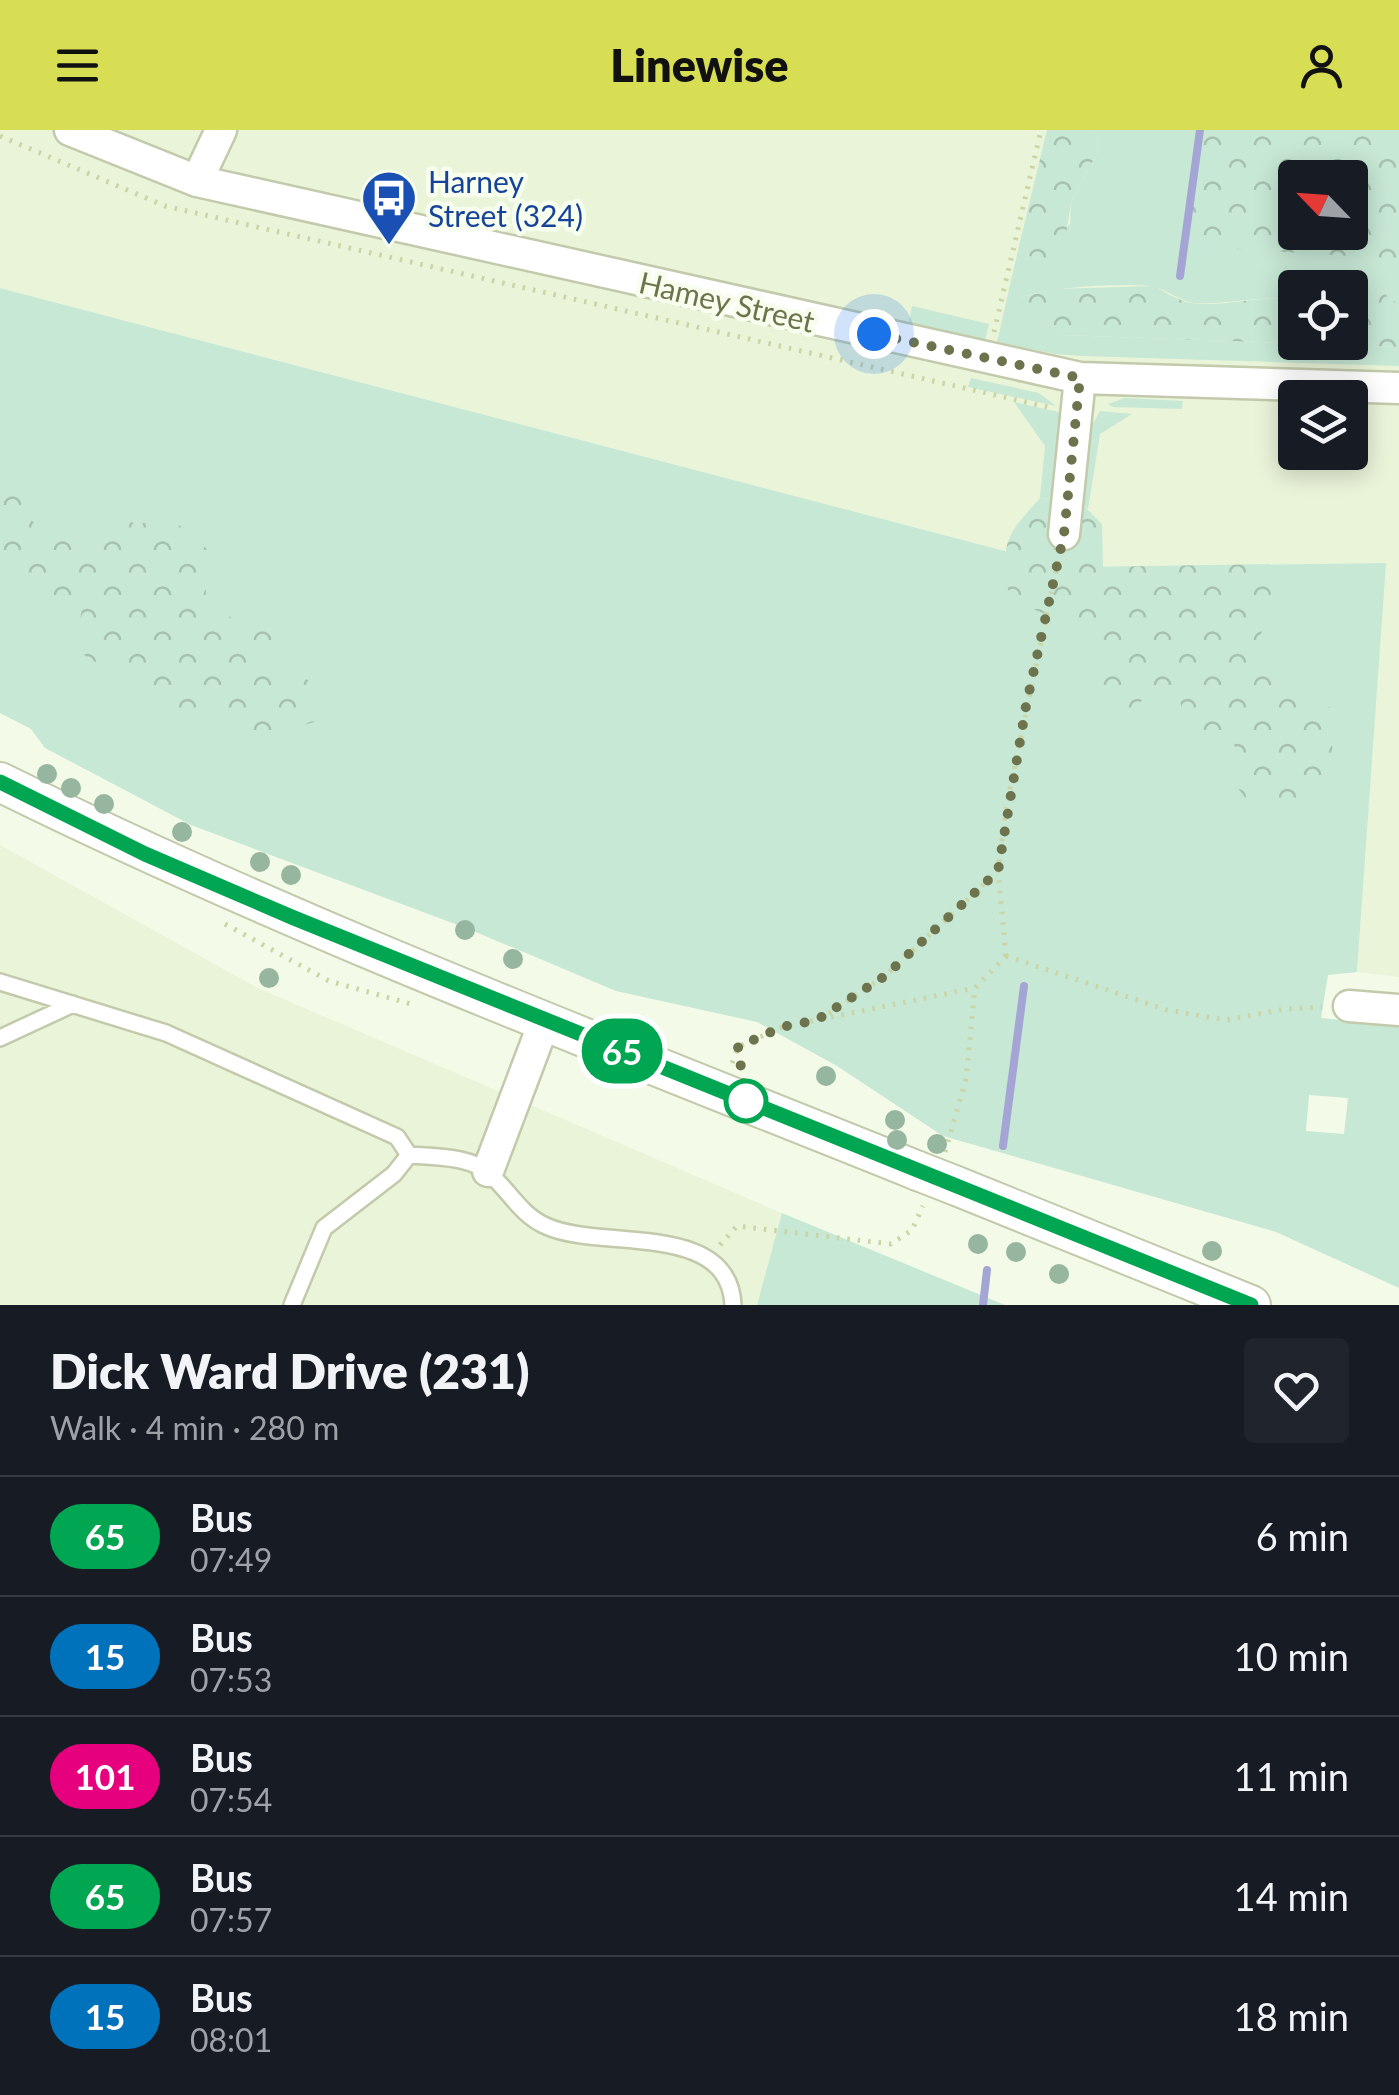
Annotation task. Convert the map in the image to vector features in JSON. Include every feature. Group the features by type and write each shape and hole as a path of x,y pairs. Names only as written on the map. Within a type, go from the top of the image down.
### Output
{"street":[{"name":"Hamey Street","path":"70,130 197,182 1080,378 1399,388"},
{"path":"197,182 221,130"},
{"path":"1064,534 1080,378"},
{"path":"0,782 145,854 294,918 1251,1305"},
{"path":"1349,1006 1399,1010"},
{"path":"488,1171 546,1020"}],"lane":[{"path":"0,982 166,1033 397,1137 410,1155 456,1160 488,1171 519,1208 542,1225 563,1232 674,1245 707,1258 727,1276 733,1305"},
{"path":"0,1038 73,1004"},
{"path":"292,1305 324,1228 394,1174 410,1155"}],"path":[{"path":"992,339 1041,130"},
{"path":"1006,956 998,871 1021,729 1064,534"},
{"path":"817,1020 885,976 998,871"},
{"path":"738,1047 782,1027 974,988 1006,956"},
{"path":"1006,956 1168,1010 1226,1020 1285,1009 1349,1006"},
{"path":"707,1258 737,1226 891,1244 912,1230 935,1179 966,1079 974,988"}],"shaded area":[{"path":"0,130 1399,130 1399,977 1357,972 1385,563 1066,567 0,288"},
{"path":"0,845 258,988 782,1213 757,1305 0,1305"}],"green space":[{"path":"1047,130 1093,130 1100,147 1071,203 1063,253 1038,260 1018,250"},
{"path":"1093,130 1399,130 1399,305 1376,287 1368,293 1368,270 1278,270 1278,299 1194,303 1156,287 1135,285 1065,289 1018,298 1062,335 1278,343 1278,360 1368,360 1368,346 1399,347 1399,366 1083,356 997,342 1018,250 1038,260 1070,224 1071,203 1100,147"},
{"path":"1205,130 1399,130 1399,259 1187,246"},
{"path":"1154,286 1191,303 1278,299 1278,343 1062,335 1017,298 1055,289"},
{"path":"1376,287 1399,305 1399,347 1368,346 1368,293"},
{"path":"0,288 1066,567 1386,563 1357,972 1328,975 1321,1018 1399,1026 1399,1288 1276,1232 943,1136 837,1066 757,1022 616,991 471,930 191,825 45,748 31,729 0,713","holes":["1309,1095 1348,1098 1344,1134 1306,1131"]},
{"path":"912,306 989,324 985,340 909,322"},
{"path":"971,378 1039,393 1056,406 968,387"},
{"path":"1125,398 1183,401 1182,409 1108,404"},
{"path":"1014,402 1059,412 1064,422 1055,499 1040,498 1045,446"},
{"path":"1100,411 1132,414 1100,434 1088,509 1080,502 1092,425"},
{"path":"0,478 27,488 27,518 73,546 124,522 179,525 208,550 205,609 276,631 273,664 325,688 325,719 264,736 218,713 167,717 121,678 76,650 82,607 48,605 19,568 0,563"},
{"path":"1040,498 1080,502 1102,524 1103,567 1270,564 1271,608 1259,639 1273,684 1330,707 1334,776 1297,818 1253,808 1237,787 1242,764 1232,740 1211,738 1182,719 1180,692 1152,689 1128,716 1102,689 1105,654 1091,617 1057,619 1009,599 1008,543"},
{"path":"782,1213 1005,1305 757,1305"}],"waterway":[{"path":"1180,276 1200,130"},
{"path":"1003,1146 1024,986"},
{"path":"983,1305 987,1270"}],"bus line":[{"name":"65","path":"0,782 145,854 294,918 1251,1305"}],"place":[{"name":"Harney Street (324)","path":"389,247"}],"route":[{"path":"746,1101 738,1047 782,1027 817,1020 885,976 998,871 1007,803 1064,534 1080,378 874,334"}]}
